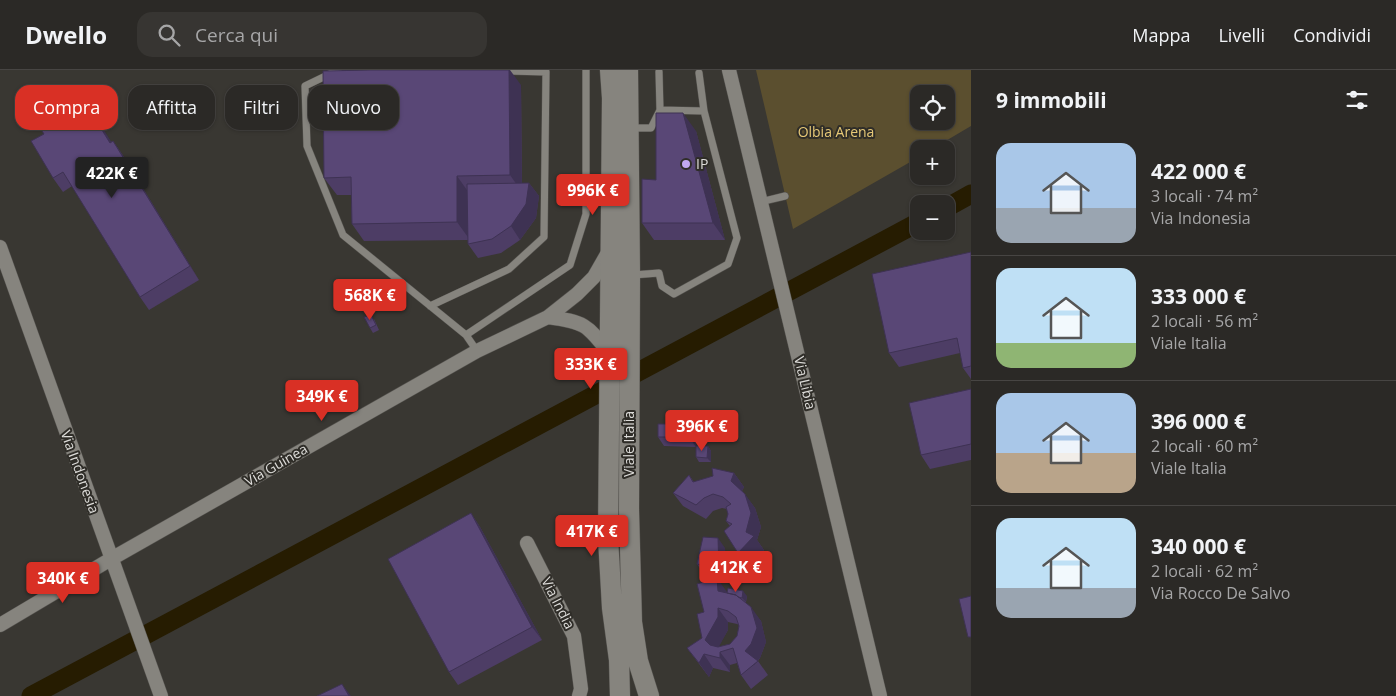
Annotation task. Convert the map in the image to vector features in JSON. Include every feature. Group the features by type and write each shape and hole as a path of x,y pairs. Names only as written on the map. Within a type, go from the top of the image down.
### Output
{"main road":[{"name":"Viale Italia","path":"610,70 612,98 608,538 612,608 619,660 620,696"},
{"name":"Viale Italia","path":"628,70 630,275 628,510 632,622 638,661 648,696"}],"street":[{"name":"Via Libia","path":"729,70 880,696"},
{"name":"Via Indonesia","path":"0,247 161,696"},
{"name":"Via Guinea","path":"0,625 111,559 477,351 548,316 577,294 594,277 610,249"},
{"path":"548,316 575,321 593,331 609,358"},
{"name":"Via India","path":"527,542 574,636 581,689 579,696"}],"lane":[{"path":"338,70 305,86 307,146 343,235 466,335 477,351"},
{"path":"466,335 570,265 586,214 586,70"},
{"path":"430,306 509,269 544,237 546,72 498,71"},
{"path":"628,128 651,128 660,110 659,72"},
{"path":"630,275 659,273 662,286 674,294 728,264 737,238 704,111 699,73"},
{"path":"660,110 704,111"},
{"path":"760,202 785,196"}],"green space":[{"name":"Olbia Arena","path":"756,70 971,70 971,126 947,140 910,140 910,162 793,229"}],"building":[{"path":"509,70 510,175 457,176 457,222 352,224 351,177 324,178 324,130 399,130 399,85 323,85 323,71"},
{"name":"IP","path":"656,113 683,113 713,223 642,223 642,179 656,180"},
{"path":"41,130 102,130 110,143 113,141 190,266 140,297 63,172 53,178 31,141 44,134"},
{"path":"529,183 526,204 511,226 492,239 468,244 467,184"},
{"path":"971,252 971,366 963,368 957,338 889,353 872,274"},
{"path":"371,315 376,325 370,328 364,317"},
{"path":"971,389 971,444 921,455 909,403"},
{"path":"658,424 690,424 689,437 658,437"},
{"path":"696,446 708,446 707,458 696,457"},
{"path":"712,468 734,473 731,481 745,494 751,513 746,532 754,536 738,553 724,531 732,524 726,521 728,514 726,507 731,504 723,497 713,494 704,498 696,505 673,493 689,475 693,482 713,476"},
{"path":"471,513 532,627 449,672 388,559"},
{"path":"703,537 718,538 719,569 697,564"},
{"path":"717,578 718,591 736,595 751,607 757,628 751,644 745,651 758,661 741,675 733,648 720,652 720,658 704,654 699,663 687,648 702,638 697,614 704,612 697,584","holes":["718,608 728,611 736,617 739,626 737,636 730,644 718,647 710,645 705,640 718,617"]},
{"path":"728,588 743,591 742,598 727,593"},
{"path":"971,596 971,637 968,637 959,599"},
{"path":"342,684 349,696 317,696"}],"waterway":[{"path":"955,203 971,194"},
{"path":"31,696 910,227"}],"place":[{"name":"IP","path":"686,164"}]}
